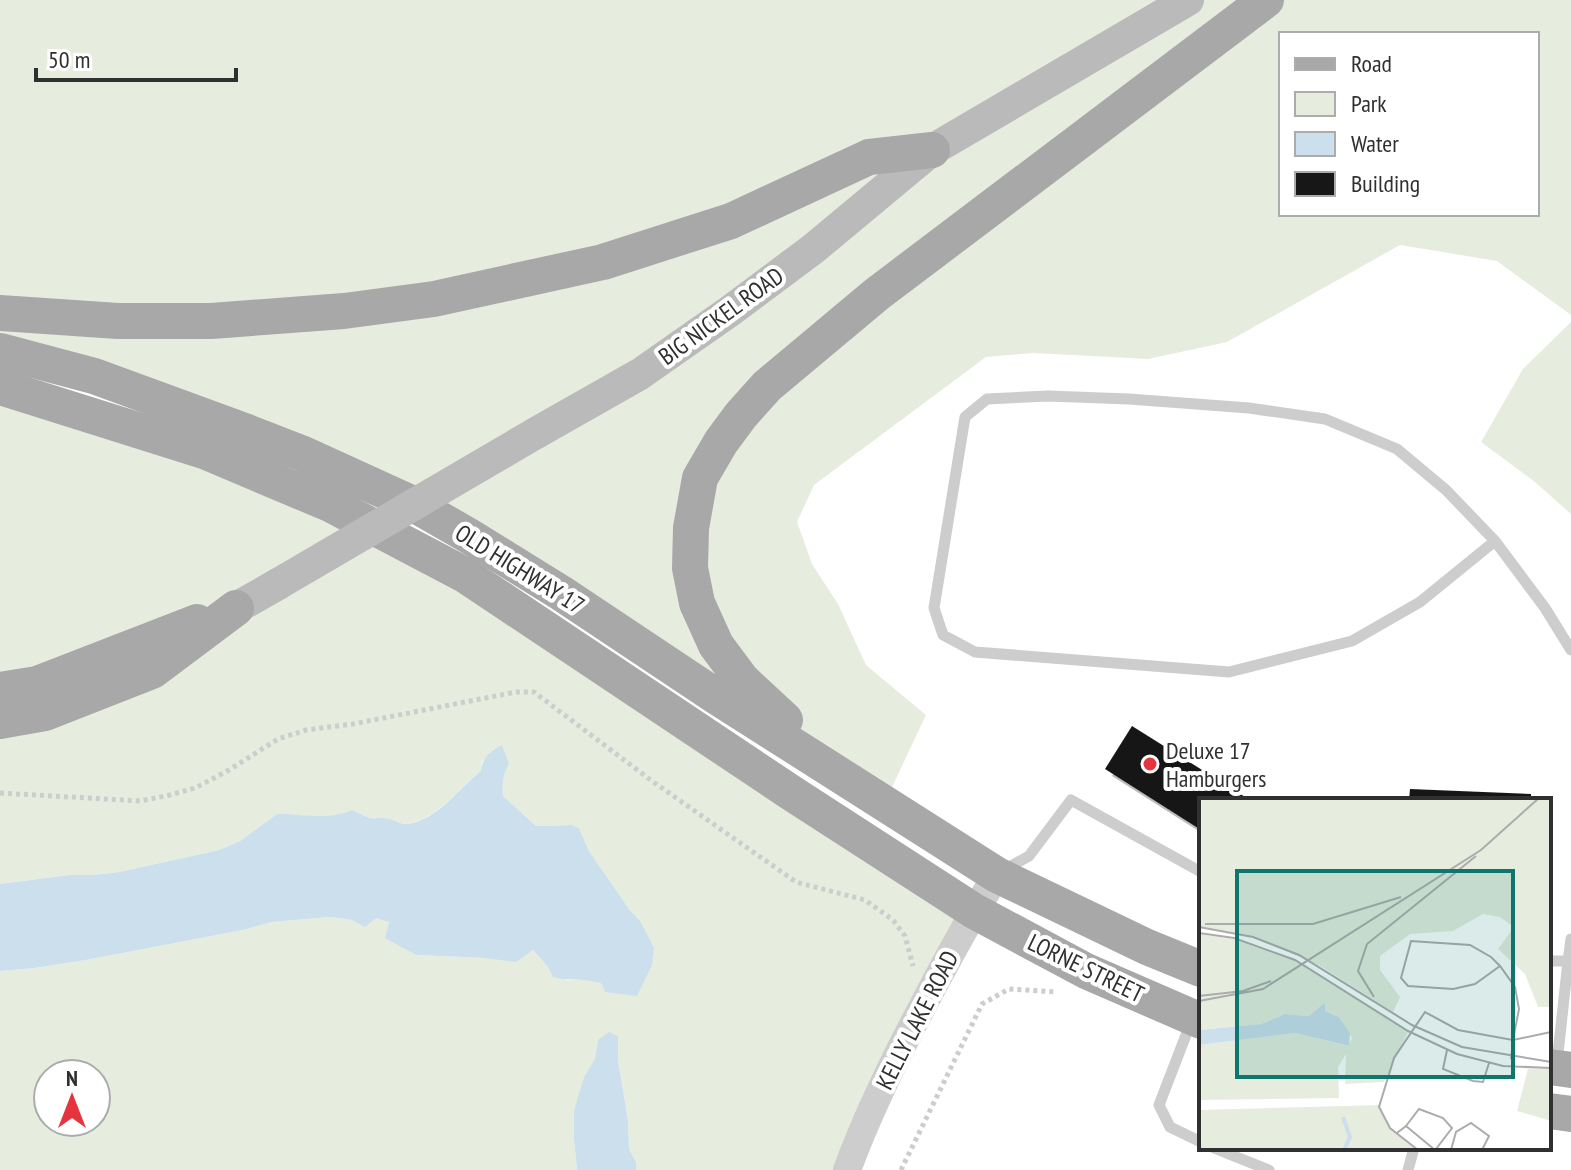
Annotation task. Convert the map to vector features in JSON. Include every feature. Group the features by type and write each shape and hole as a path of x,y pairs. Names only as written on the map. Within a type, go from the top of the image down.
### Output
{"main road":[{"name":"BIG NICKEL ROAD","path":"236,608 640,374 813,249 932,150 1188,0"},
{"path":"822,764 803,736 742,680 716,645 697,603 690,568 691,528 700,478 741,415 788,368 877,294 1266,0"},
{"path":"0,313 118,321 211,321 293,316 434,299 603,262 731,221 869,157 932,150"},
{"name":"OLD HIGHWAY 17","path":"0,351 94,376 220,422 301,453 415,505 561,593 717,697 997,875"},
{"name":"OLD HIGHWAY 17","path":"0,387 204,451 332,505 465,575 974,911"},
{"path":"0,690 37,684 236,608"},
{"path":"0,721 45,713 152,671 236,608"},
{"name":"LORNE STREET","path":"997,875 1147,947 1199,968"},
{"name":"LORNE STREET","path":"974,911 1086,971 1197,1020"},
{"path":"1551,1111 1571,1114"}],"street":[{"name":"KELLY LAKE ROAD","path":"847,1170 894,1060 974,911 997,875"}],"lane":[{"path":"1495,541 1420,602 1352,641 1229,672 975,652 943,635 934,608 965,417 987,399 1048,396 1129,399 1249,408 1325,419 1397,449 1446,490 1495,541 1545,608 1571,650"},
{"path":"997,875 1029,856 1071,800 1199,871"},
{"path":"1559,1068 1571,939"},
{"path":"1197,1020 1159,1105 1170,1127 1199,1141"},
{"path":"1219,1150 1269,1170"},
{"path":"1408,1170 1413,1150"}],"path":[{"path":"0,793 140,801 195,788 278,739 306,730 516,692 534,692 652,781 796,882 865,900 893,920 905,936"},
{"path":"901,1170 982,1004 1009,989 1052,991 1067,996"}],"green space":[{"path":"0,0 1571,0 1571,315 1497,261 1400,245 1227,342 1148,359 1033,353 986,357 814,485 797,522 812,564 838,604 866,665 926,715 886,800 469,533 0,349"},
{"path":"1571,322 1571,514 1535,482 1481,442 1523,369"},
{"path":"0,389 333,509 974,913 849,1170 636,1170 636,1162 629,1149 618,1037 598,1040 595,1060 584,1077 574,1140 577,1170 0,1170 0,971 86,960 272,922 330,917 389,921 386,938 416,955 485,958 533,950 548,967 567,980 589,979 602,984 654,949 641,922 589,851 579,828 572,825 536,826 503,796 503,780 509,764 494,749 482,762 481,771 447,802 419,821 403,824 387,818 370,818 353,810 321,817 277,814 240,841 219,850 119,872 0,884"}],"water":[{"path":"502,745 509,764 503,780 503,796 536,826 572,825 579,828 589,851 641,922 654,948 652,965 637,996 605,992 602,984 596,982 553,977 533,950 516,962 416,955 385,938 389,922 376,918 365,927 352,920 330,917 272,922 86,960 0,971 0,884 119,872 219,850 240,841 277,814 324,816 352,810 370,818 387,818 403,824 419,821 447,802 481,771 487,755"},
{"path":"609,1032 618,1036 629,1149 636,1162 636,1170 577,1170 574,1111 584,1077 595,1059 598,1040"}],"building":[{"path":"1132,726 1247,798 1199,798 1199,829 1105,769"},
{"path":"1410,789 1531,794 1531,798 1409,798"}],"place":[{"name":"Deluxe 17 Hamburgers","path":"1150,764"}]}
